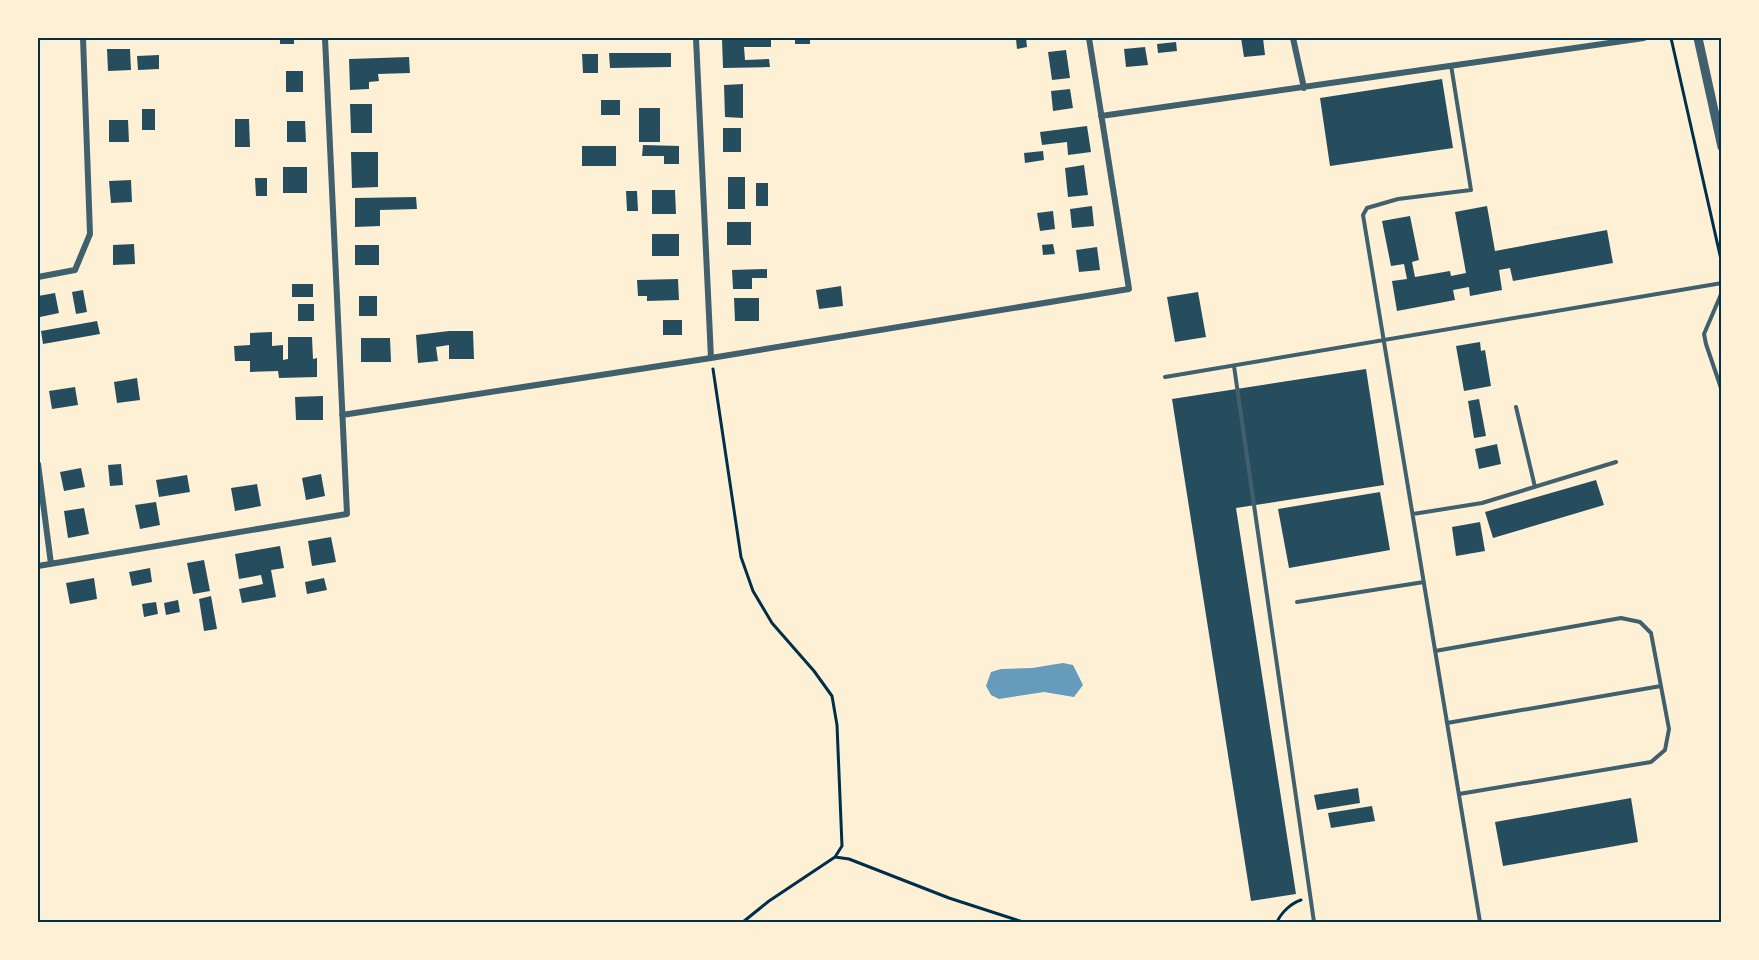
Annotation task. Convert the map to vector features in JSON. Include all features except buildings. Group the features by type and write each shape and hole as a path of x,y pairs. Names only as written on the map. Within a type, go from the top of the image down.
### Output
{"street":[{"path":"38,277 75,270 90,234 83,38"},
{"path":"38,566 347,514 325,38"},
{"path":"696,38 711,358"},
{"path":"342,414 711,358 1128,290 1089,38"},
{"path":"1293,38 1304,88"},
{"path":"1101,116 1644,38"},
{"path":"1698,38 1722,147"},
{"path":"38,464 51,564"}],"lane":[{"path":"1451,65 1471,190 1398,199 1367,208 1363,215 1480,922"},
{"path":"1165,377 1722,283"},
{"path":"1722,292 1704,334 1722,392"},
{"path":"1234,366 1314,922"},
{"path":"1516,407 1535,486"},
{"path":"1413,514 1482,502 1616,462"},
{"path":"1297,602 1424,582"},
{"path":"1435,651 1622,618 1640,622 1652,633 1669,729 1665,750 1651,762 1459,795"},
{"path":"1447,723 1661,686"}],"path":[{"path":"1671,38 1722,264"},
{"path":"711,358 741,557 753,591 772,623 832,696 837,725 842,846 835,857 769,901 743,922"},
{"path":"835,857 849,859 949,898 1023,922"},
{"path":"1277,922 1280,916 1296,901 1310,896"}],"water":[{"path":"1063,663 1073,665 1083,685 1074,697 1044,692 999,699 991,695 986,686 991,672 1001,669 1032,668"}]}
